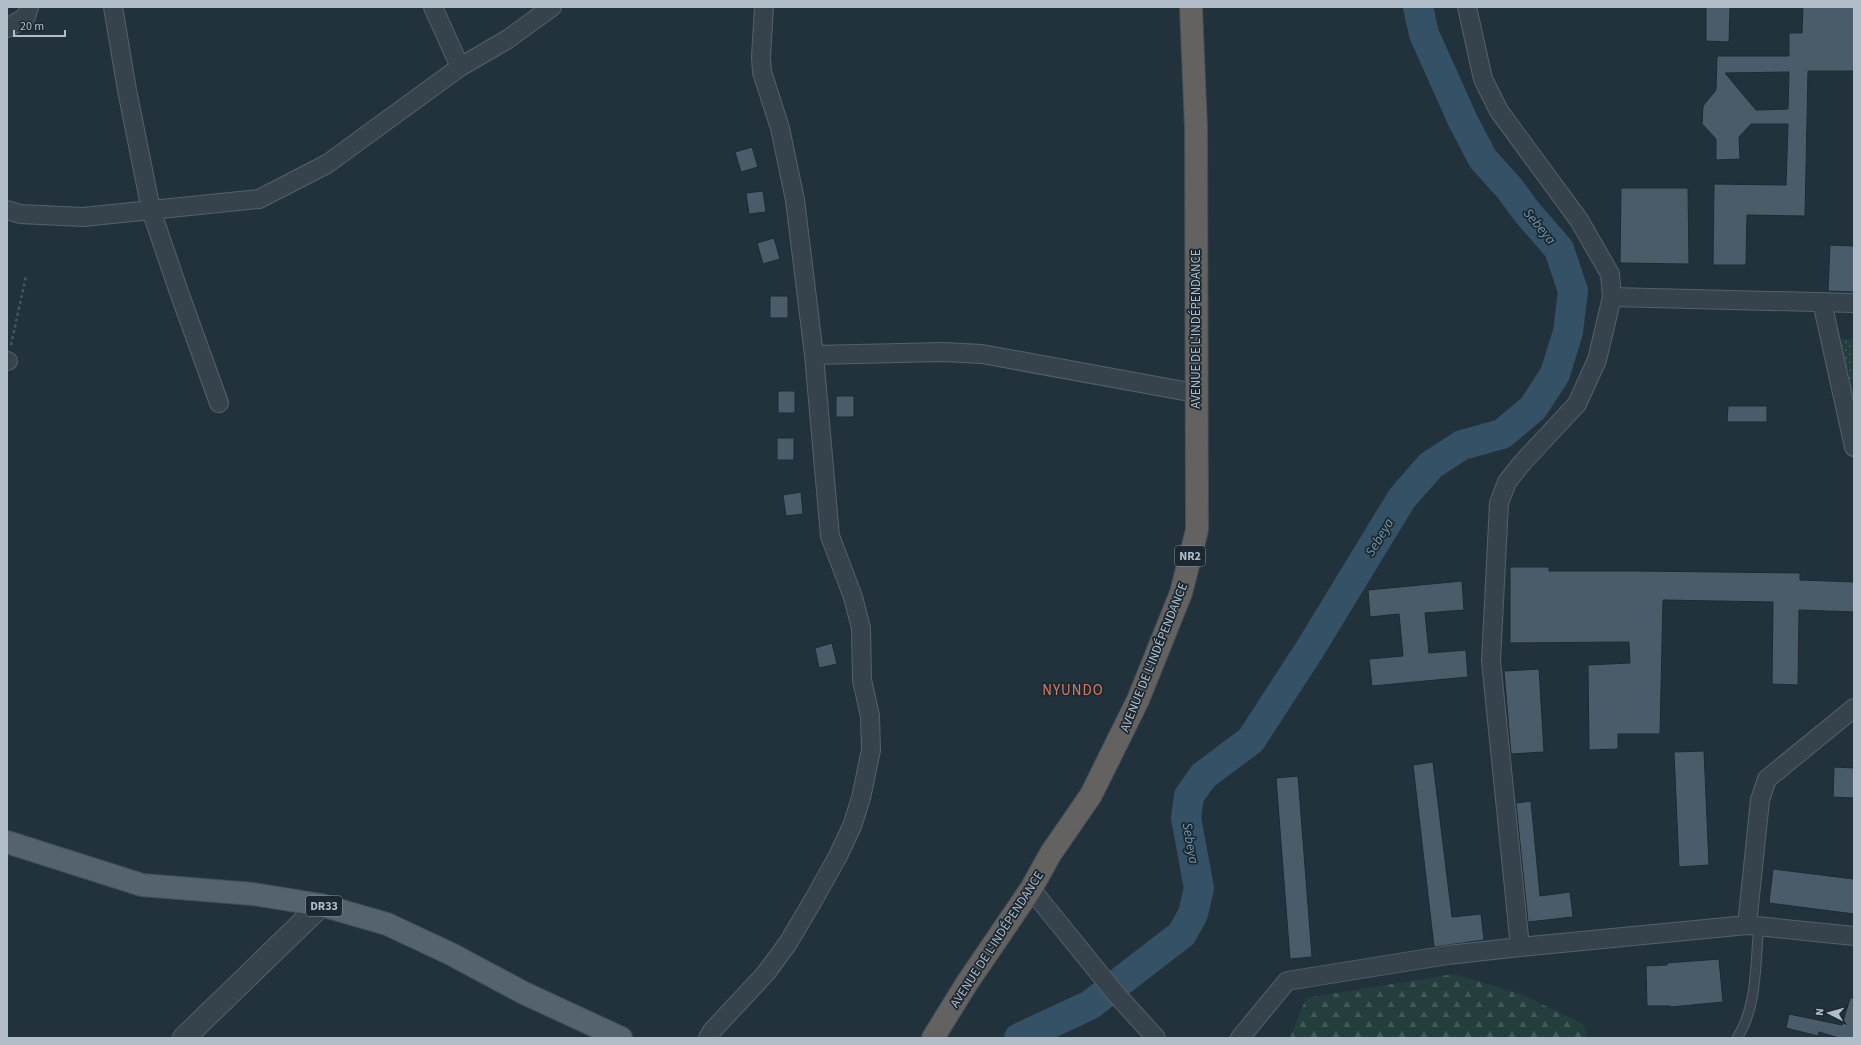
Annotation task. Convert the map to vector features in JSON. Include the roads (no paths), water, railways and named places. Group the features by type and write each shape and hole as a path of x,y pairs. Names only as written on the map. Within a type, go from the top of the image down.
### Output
{"highway":[{"name":"AVENUE DE L'INDÉPENDANCE","path":"933,1038 967,983 1031,888 1051,853 1091,795 1138,700 1181,593 1196,530 1196,128 1191,7"}],"main road":[{"name":"DR33","path":"7,842 142,885 253,894 321,905 387,924 451,954 560,1010 621,1038"}],"street":[{"path":"7,28 26,17 29,7"},
{"path":"114,7 126,90 151,210 219,403"},
{"path":"433,7 460,67"},
{"path":"7,210 20,214 83,217 259,199 327,164 460,67 508,39 552,7"},
{"path":"708,1038 712,1031 766,973 788,943 838,856 852,826 861,798 871,750 870,716 862,680 861,628 853,597 830,536 814,355 795,200 780,128 762,72 761,57 764,7"},
{"path":"1467,7 1483,79 1499,112 1580,220 1610,274 1612,297 1597,360 1576,404 1522,462 1507,482 1499,503 1491,661 1520,947"},
{"path":"1612,297 1854,303"},
{"path":"1822,302 1854,447"},
{"path":"814,355 943,352 982,354 1195,393"},
{"path":"1753,925 1760,800 1767,779 1854,708"},
{"path":"1031,888 1116,994 1157,1037"},
{"path":"184,1038 321,905"},
{"path":"1240,1038 1287,981 1448,955 1753,925 1854,936"}],"lane":[{"path":"1737,1038 1742,1030 1750,1006 1755,974 1753,925"}],"waterway":[{"name":"Sebeya","path":"1019,1038 1090,1005 1182,934 1193,914 1199,888 1186,818 1189,796 1203,776 1251,740 1310,649 1402,498 1431,465 1462,445 1502,434 1533,408 1555,374 1568,332 1573,291 1559,249 1526,211 1510,189 1483,159 1463,121 1424,34 1418,7"}],"district":[{"name":"NYUNDO","path":"1073,690"}]}
